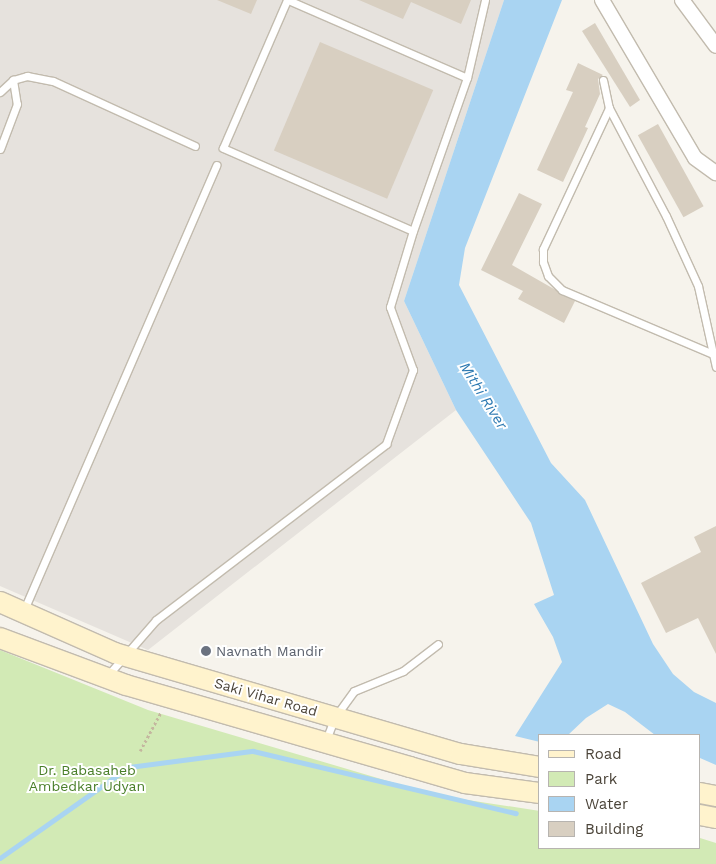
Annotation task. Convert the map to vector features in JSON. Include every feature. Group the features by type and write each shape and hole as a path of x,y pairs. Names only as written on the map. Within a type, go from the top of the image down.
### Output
{"main road":[{"name":"Saki Vihar Road","path":"0,602 124,656 461,754 537,767"},
{"name":"Saki Vihar Road","path":"0,638 105,678 465,783 534,792"},
{"path":"410,767 418,742"},
{"path":"534,792 537,767"},
{"path":"701,793 716,796"},
{"path":"701,816 716,818"}],"street":[{"path":"682,0 716,46"},
{"path":"605,5 695,158 716,173"}],"lane":[{"path":"412,231 223,148 288,0 468,78"},
{"path":"105,678 156,620 386,444 413,370 390,308 412,231 468,78 485,0"},
{"path":"0,92 13,80 27,76 53,81 195,146"},
{"path":"0,149 18,104 13,80"},
{"path":"603,80 609,108 666,216 698,286 716,367"},
{"path":"609,108 543,249 543,262 548,276 562,290 713,354"},
{"path":"23,612 216,165"},
{"path":"325,742 335,717 354,691 403,671 438,644"}],"path":[{"path":"140,751 167,697"}],"shaded area":[{"path":"0,0 504,0 404,301 456,410 148,650 0,586"}],"green space":[{"name":"Dr. Babasaheb Ambedkar Udyan","path":"0,650 148,710 435,795 538,811 538,849 701,849 701,838 716,843 716,864 0,864"}],"water":[{"name":"Mithi River","path":"504,0 562,0 465,248 459,285 551,463 585,500 653,644 673,674 694,692 716,703 716,765 701,758 701,734 654,734 625,712 608,704 586,718 569,734 538,734 538,742 515,736 562,662 553,637 534,604 554,595 531,523 456,410 404,301"}],"building":[{"path":"217,0 257,0 251,14"},
{"path":"359,0 471,0 461,24 411,2 403,19"},
{"path":"595,23 640,100 630,107 582,31"},
{"path":"320,42 433,90 387,199 274,151"},
{"path":"578,63 603,75 598,79 600,94 585,127 588,128 563,182 537,170 573,92 566,90"},
{"path":"658,124 704,206 683,217 638,135"},
{"path":"519,193 542,204 512,265 575,301 564,323 518,299 523,291 481,270"},
{"path":"716,526 716,654 698,618 666,633 641,583 701,552 694,537"}],"waterway":[{"path":"0,858 129,767 253,751 516,813"}],"place":[{"name":"Navnath Mandir","path":"206,651"}]}
